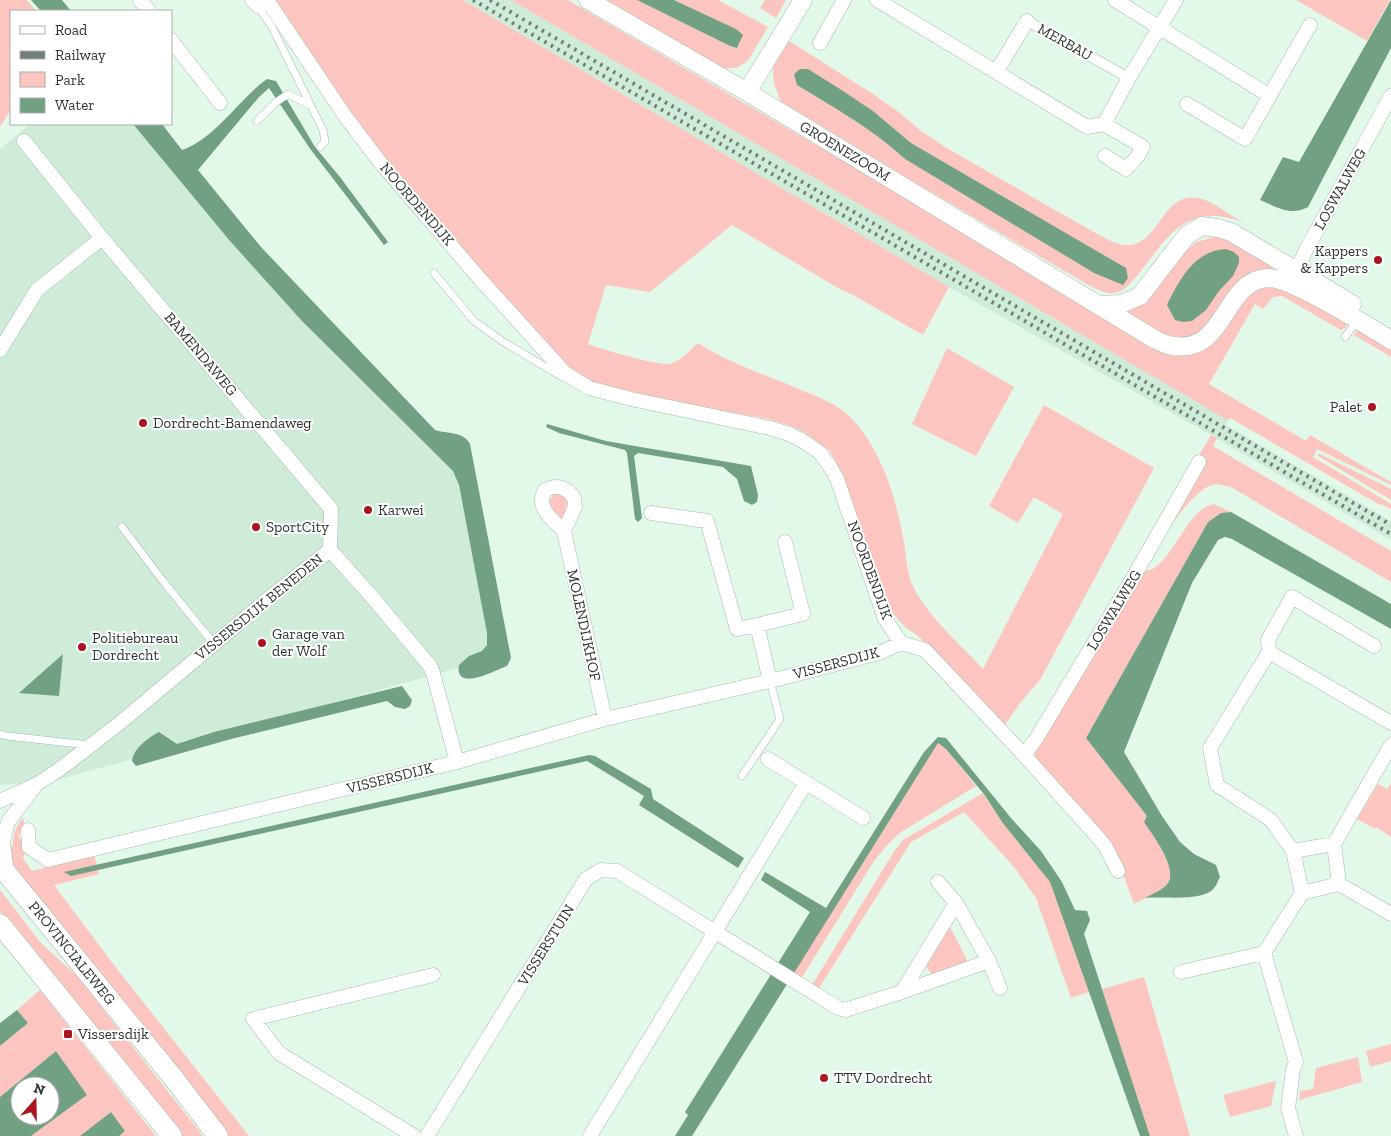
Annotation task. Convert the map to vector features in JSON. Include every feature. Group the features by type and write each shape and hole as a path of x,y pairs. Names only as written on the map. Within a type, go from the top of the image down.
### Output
{"main road":[{"name":"PROVINCIALEWEG","path":"3,869 175,1080 218,1136"},
{"path":"0,924 172,1136"}],"street":[{"path":"140,0 148,10"},
{"name":"GROENEZOOM","path":"588,0 747,92 1100,304 1156,340 1172,346 1182,347 1203,340 1211,334 1243,288 1266,278 1294,277"},
{"path":"747,92 803,0"},
{"path":"820,43 844,0"},
{"path":"876,0 1087,127 1104,124 1143,147 1137,157 1126,168 1105,156"},
{"path":"1115,0 1270,96"},
{"path":"1104,124 1176,0"},
{"name":"NOORDENDIJK","path":"260,1 290,50 345,116 379,161 480,279 579,388 770,428 789,434 819,452 837,478 885,618 902,643"},
{"name":"MERBAU","path":"996,72 1027,21 1129,78"},
{"path":"1187,104 1245,139 1310,25"},
{"path":"172,41 220,103"},
{"name":"LOSWALWEG","path":"1294,277 1306,250 1391,96"},
{"name":"BAMENDAWEG","path":"24,142 102,238 331,509 330,550"},
{"path":"1100,304 1121,304 1140,296 1187,235 1202,226 1231,232 1294,277 1391,340"},
{"path":"0,350 37,290 102,238"},
{"path":"1294,277 1391,327"},
{"name":"LOSWALWEG","path":"1024,754 1036,740 1137,571 1199,462"},
{"path":"651,513 708,521 737,629 803,614 785,542"},
{"name":"MOLENDIJKHOF","path":"564,531 605,719"},
{"name":"VISSERSDIJK BENEDEN","path":"0,801 37,784 60,769 121,722 330,550 430,666 457,762"},
{"path":"1302,893 1293,851 1271,820 1217,785 1210,748 1269,652 1268,640 1292,598 1374,646"},
{"path":"757,625 770,681"},
{"path":"902,643 924,650 1024,754 1105,846 1118,871"},
{"name":"VISSERSDIJK","path":"28,830 29,847 48,860 457,762 605,719 770,681 879,653 902,643"},
{"path":"1269,652 1391,723"},
{"path":"1340,884 1334,844 1391,745"},
{"path":"768,760 863,818"},
{"path":"590,1136 806,783"},
{"name":"VISSERSDIJK BENEDEN","path":"0,791 37,784"},
{"name":"VISSERSDIJK BENEDEN","path":"3,869 4,842 8,822 37,784"},
{"name":"VISSERSDIJK BENEDEN","path":"0,817 26,796"},
{"path":"1293,851 1334,844"},
{"name":"VISSERSTUIN","path":"428,1136 586,879 601,870 617,872 795,983 838,1008 845,1010 989,961"},
{"path":"938,882 956,903 989,961 1000,988"},
{"path":"1181,972 1264,953 1302,893 1340,884 1391,914"},
{"path":"902,992 956,903"},
{"path":"1264,953 1296,1062 1288,1108 1296,1136"},
{"path":"414,1136 280,1053 253,1019 433,975"}],"lane":[{"name":"NOORDENDIJK","path":"290,50 310,104 323,130 325,142 320,146"},
{"path":"257,121 275,103 288,94 310,104"},
{"name":"NOORDENDIJK","path":"434,273 474,321 502,341 579,388"},
{"path":"1345,337 1358,320"},
{"path":"122,527 214,644"},
{"path":"742,776 780,719 770,681"},
{"path":"0,734 91,745"}],"shaded area":[{"path":"463,0 511,0 1228,420 1226,425 1391,521 1391,540 1211,435 949,287"},
{"path":"29,125 137,125 455,468 494,658 50,782 0,785 0,149"}],"green space":[{"path":"0,0 27,0 35,10 10,10 10,111 0,127"},
{"path":"273,0 463,0 949,287 923,335 838,288 732,225 650,292 606,285 588,344 643,360 670,364 682,358 698,343 736,363 828,401 846,413 862,430 879,458 885,473 900,521 909,577 917,594 933,617 983,669 1063,514 1034,497 1018,523 989,506 1044,405 1154,468 1040,680 1020,703 1004,726 955,672 918,636 905,627 884,604 862,540 847,486 830,451 804,432 791,426 768,419 598,387 570,370 533,331 365,139"},
{"path":"511,0 568,0 1156,344 1204,348 1218,339 1242,301 1251,292 1263,288 1282,288 1348,323 1341,330 1282,296 1273,297 1263,309 1255,304 1209,384 1306,441 1310,435 1391,482 1391,485 1317,449 1313,457 1391,504 1391,509 1380,505 1230,418 1228,420 1224,418"},
{"path":"607,0 637,0 737,48 740,43 736,29 674,0 718,0 768,27 749,59 739,67 723,69"},
{"path":"765,0 786,0 776,18 760,8"},
{"path":"1296,0 1390,0 1367,41"},
{"path":"786,39 873,94 921,131 950,150 1114,242 1124,245 1136,244 1153,230 1176,203 1186,198 1203,199 1242,222 1222,217 1205,217 1191,220 1167,238 1127,287 1117,293 1104,292 1061,269 782,104 773,78 773,71 774,64","holes":["808,69 873,111 911,143 1126,268 1114,281 1094,273 905,159 867,128 797,85"]},
{"path":"1219,236 1275,265 1272,269 1263,270 1203,331 1185,339 1170,338 1119,311 1196,242"},
{"path":"1357,330 1364,330 1391,345 1391,357 1354,335"},
{"path":"947,348 1014,387 976,456 912,424"},
{"path":"1211,435 1217,438 1213,446 1391,551 1391,582 1231,487 1219,484 1203,489 1194,497 1175,520 1144,565"},
{"path":"1318,453 1391,489 1391,500 1318,456"},
{"path":"559,492 568,499 563,521 549,503 553,494"},
{"path":"1214,504 1231,512 1221,513 1208,522 1086,738 1147,816 1144,822 1163,851 1170,869 1170,877 1165,886 1134,904 1119,863 1106,839 1034,756 1139,573 1154,568 1162,561 1196,514"},
{"path":"938,743 946,749 976,786 901,832 886,846 874,861 801,979 793,974"},
{"path":"1391,783 1391,837 1376,827 1375,829 1357,819 1378,784 1387,789"},
{"path":"983,793 1002,822 1050,882 1089,992 1071,998 1036,898 1015,868 964,812 911,842 819,988 812,985 903,840"},
{"path":"23,817 25,829 18,835 25,849 23,858 32,871 94,854 99,874 54,885 117,969 249,1136 221,1136 25,884 13,864 8,847 13,846 15,831"},
{"path":"0,890 41,943 78,977 203,1136 178,1136 0,912"},
{"path":"950,927 969,964 933,976 925,965"},
{"path":"1144,977 1190,1136 1150,1136 1102,989"},
{"path":"40,990 156,1136 119,1136 125,1131 111,1112 80,1136 31,1136 45,1126 60,1126 60,1115 87,1095 56,1051 26,1076 10,1076 10,1089 0,1097 0,1046 28,1023 17,1010"},
{"path":"1391,1044 1391,1061 1370,1067 1366,1051"},
{"path":"1358,1057 1362,1082 1299,1100 1300,1091 1313,1089 1316,1068"},
{"path":"1276,1081 1271,1106 1230,1117 1223,1095"}],"water":[{"path":"31,0 62,0 70,10 40,10"},
{"path":"637,0 674,0 736,29 743,35 737,48 730,46"},
{"path":"1391,0 1391,48 1308,207 1302,210 1289,211 1260,200 1283,157 1299,162"},
{"path":"800,69 808,69 873,111 911,143 1126,268 1128,278 1123,285 1094,273 905,159 867,128 797,85 794,74"},
{"path":"267,79 276,81 315,147 340,177 388,242 384,245 311,150 269,88 259,97 198,170 261,247 435,430 459,435 470,444 511,658 507,666 486,675 469,679 463,678 459,673 459,665 469,656 482,651 487,645 487,633 459,485 453,471 302,321 230,241 134,125 163,125 182,150 206,137"},
{"path":"1226,249 1234,252 1239,257 1239,263 1233,276 1219,291 1206,310 1192,321 1183,322 1175,320 1167,305 1189,268 1205,255"},
{"path":"547,424 606,441 751,466 758,495 757,502 752,505 744,501 737,479 723,467 638,453 634,456 642,518 638,522 635,519 627,453 625,450 559,433 546,427"},
{"path":"1231,512 1391,604 1391,629 1232,539 1225,537 1218,540 1192,583 1124,752 1162,816 1180,842 1194,854 1216,865 1220,877 1214,888 1201,895 1182,898 1145,898 1168,883 1170,869 1167,860 1144,822 1147,816 1086,738 1208,522 1221,513"},
{"path":"63,654 59,696 19,693"},
{"path":"402,686 412,700 410,706 405,709 395,707 387,701 231,739 136,766 132,761 138,748 146,740 159,732 177,744 214,732"},
{"path":"938,737 946,738 1011,818 1041,851 1062,882 1075,910 1087,911 1090,920 1084,934 1150,1136 1140,1136 1050,882 1002,822 984,794 946,749 938,743 692,1136 675,1136 688,1115 685,1112 810,912 761,880 765,872 826,908 924,752"},
{"path":"589,755 595,756 651,789 653,799 744,858 738,868 639,805 644,796 587,761 71,876 64,872"},
{"path":"17,1010 28,1023 0,1046 0,1023"},
{"path":"56,1051 87,1095 60,1115 60,1076 26,1076"},
{"path":"10,1089 10,1126 45,1126 31,1136 0,1136 0,1097"},
{"path":"111,1112 125,1131 119,1136 80,1136"}],"railway":[{"path":"473,0 1391,534"},
{"path":"490,0 1391,525"}],"place":[{"name":"Kappers & Kappers","path":"1378,260"},
{"name":"Palet","path":"1372,407"},
{"name":"Dordrecht-Bamendaweg","path":"143,423"},
{"name":"Karwei","path":"368,510"},
{"name":"SportCity","path":"256,527"},
{"name":"Garage van der Wolf","path":"262,643"},
{"name":"Politiebureau Dordrecht","path":"82,647"},
{"name":"Vissersdijk","path":"68,1034"},
{"name":"TTV Dordrecht","path":"824,1078"}]}
